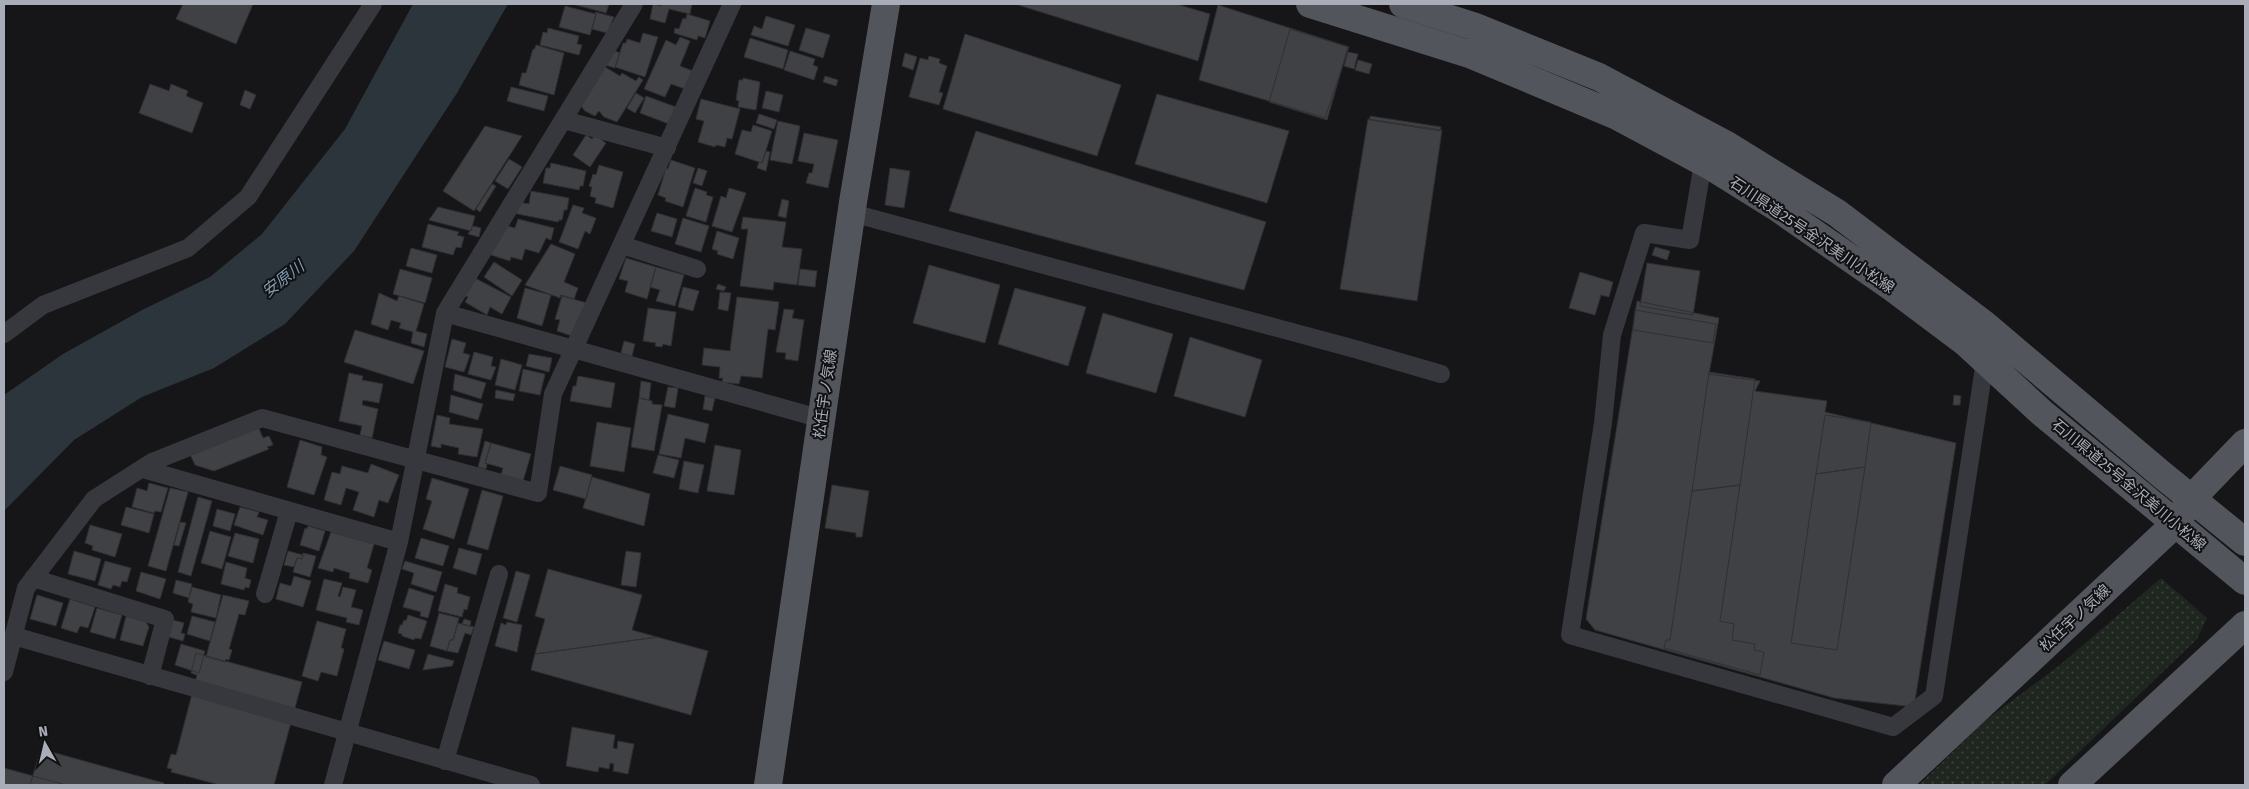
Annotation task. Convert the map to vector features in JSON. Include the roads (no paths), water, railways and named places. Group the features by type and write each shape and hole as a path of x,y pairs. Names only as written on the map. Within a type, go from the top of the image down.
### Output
{"main road":[{"name":"松任宇ノ気線","path":"768,785 852,213 886,4"},
{"name":"石川県道25号金沢美川小松線","path":"1310,4 1472,54 1615,115 1703,163 1775,206 1893,288 1965,342 2041,412 2245,582"},
{"name":"石川県道25号金沢美川小松線","path":"1403,4 1473,26 1598,77 1725,144 1837,213 1985,325 2161,474 2245,542"},
{"name":"松任宇ノ気線","path":"1896,785 2175,524 2192,498 2245,443"},
{"path":"2072,785 2222,644 2245,625"}],"street":[{"path":"4,334 43,305 188,248 248,197 373,4"},
{"path":"333,785 399,542 445,313 634,4"},
{"path":"4,672 26,588 94,500 152,462 262,418 538,493 553,394 732,4"},
{"path":"564,120 667,148"},
{"path":"1703,163 1690,240 1644,233 1612,335 1602,423 1570,635 1894,727 1934,696 1985,361"},
{"path":"852,213 1345,346 1441,374"},
{"path":"622,245 697,269"},
{"path":"445,313 822,419"},
{"path":"142,469 399,542"},
{"path":"265,594 289,511"},
{"path":"445,761 499,574"},
{"path":"33,578 165,620 150,676"},
{"path":"14,636 348,734 531,785"}],"water":[{"name":"安原川","path":"413,4 508,4 457,93 354,251 285,324 214,368 142,397 74,440 4,511 4,395 63,354 142,310 210,277 262,234 345,129"}]}
